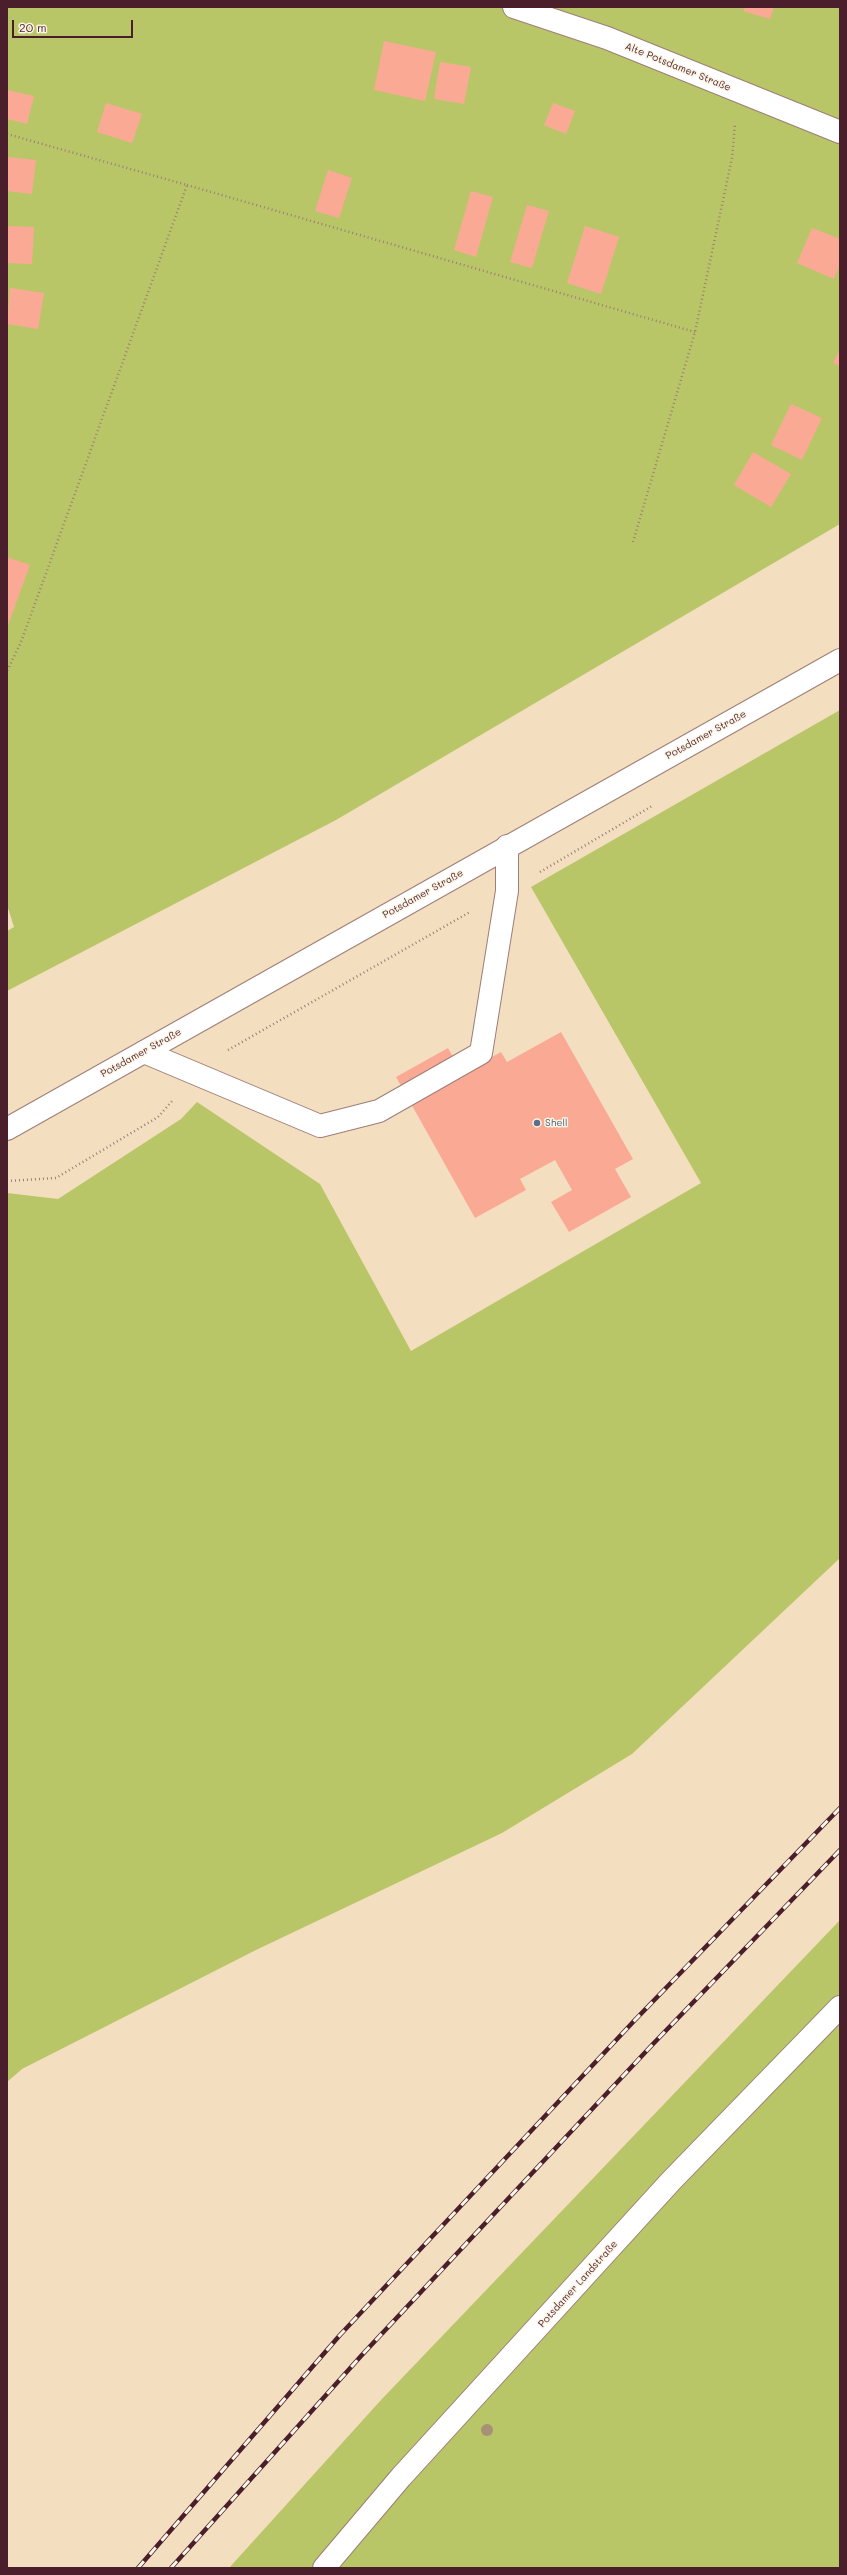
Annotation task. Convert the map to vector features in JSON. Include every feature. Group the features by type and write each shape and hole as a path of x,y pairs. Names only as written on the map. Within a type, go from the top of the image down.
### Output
{"street":[{"name":"Alte Potsdamer Straße","path":"514,7 607,38 840,132"},
{"name":"Potsdamer Straße","path":"7,1129 507,846 840,660"},
{"path":"144,1052 320,1126 379,1111 481,1053 507,891 507,846"},
{"name":"Potsdamer Landstraße","path":"324,2568 401,2477 671,2181 840,2007"}],"path":[{"path":"7,134 695,332"},
{"path":"633,542 695,332 732,158"},
{"path":"7,671 21,642 187,185"},
{"path":"7,1182 56,1178 158,1117 195,1074"}],"green space":[{"path":"7,7 840,7 840,524 336,820 7,991 7,931 14,927 7,905"},
{"path":"840,710 840,1558 632,1754 502,1833 256,1950 22,2069 7,2082 7,1193 58,1199 181,1119 197,1102 320,1184 411,1351 701,1183 531,887"},
{"path":"840,1920 840,2568 229,2568 381,2400"}],"building":[{"path":"745,7 774,7 770,19 743,11"},
{"path":"384,41 436,52 425,101 374,90"},
{"path":"440,62 471,67 464,104 434,99"},
{"path":"7,90 34,96 27,124 7,119"},
{"path":"106,103 142,114 132,143 97,132"},
{"path":"553,103 575,111 566,134 544,125"},
{"path":"7,157 36,160 32,194 7,191"},
{"path":"328,170 352,178 339,218 315,211"},
{"path":"471,191 493,197 476,257 454,250"},
{"path":"527,205 549,211 532,268 510,262"},
{"path":"7,226 34,227 32,264 7,263"},
{"path":"585,226 619,237 601,294 567,283"},
{"path":"812,228 840,239 840,264 834,279 797,263"},
{"path":"10,288 44,293 38,329 7,324"},
{"path":"840,349 840,366 833,363"},
{"path":"791,404 822,418 802,460 771,445"},
{"path":"753,452 791,474 771,507 734,485"},
{"path":"7,557 30,565 7,628"},
{"path":"561,1032 633,1159 615,1169 631,1197 569,1232 551,1202 572,1190 555,1160 520,1179 526,1190 475,1218 396,1077 448,1048 462,1073 501,1052 507,1062"}],"railway":[{"path":"138,2568 340,2335 634,2021 840,1808"},
{"path":"171,2568 361,2356 653,2044 840,1850"}],"place":[{"name":"Shell","path":"537,1123"}]}
